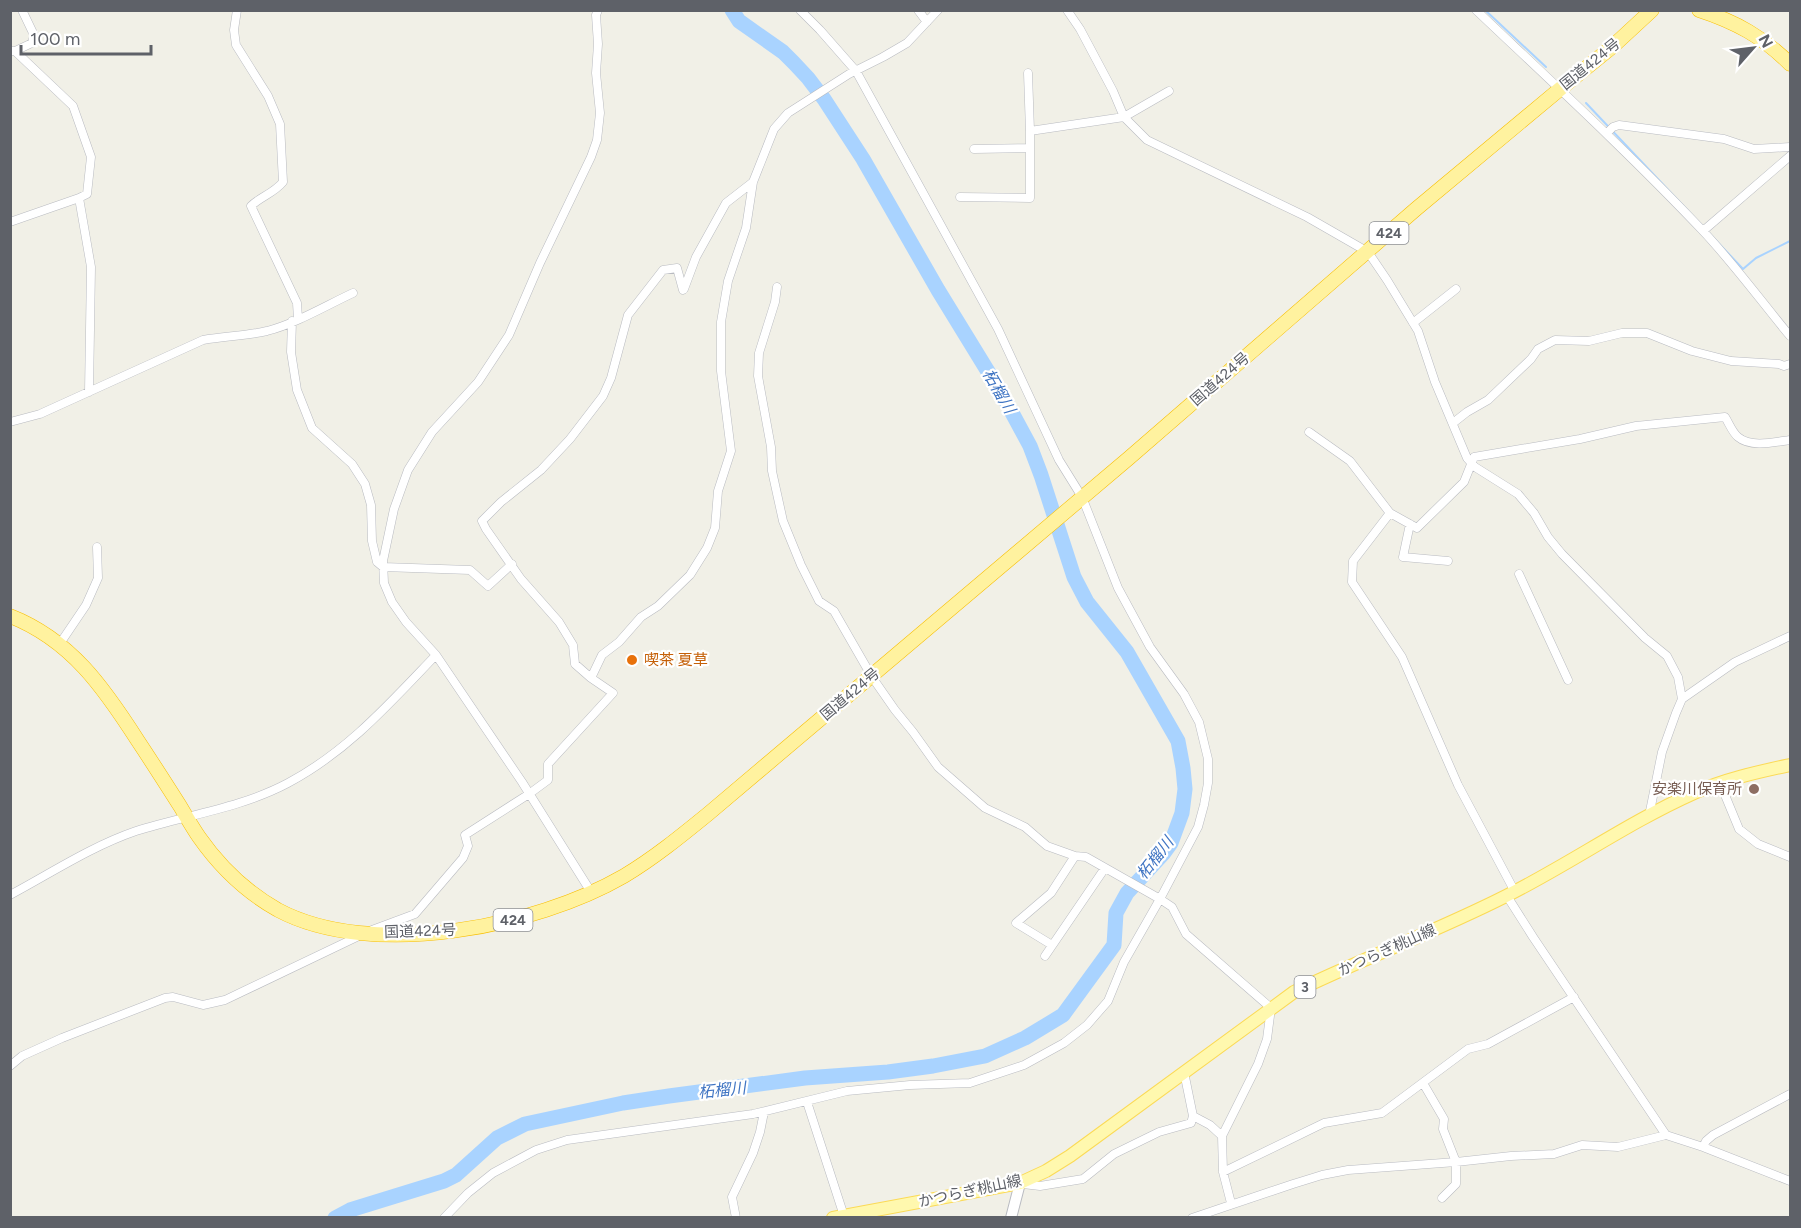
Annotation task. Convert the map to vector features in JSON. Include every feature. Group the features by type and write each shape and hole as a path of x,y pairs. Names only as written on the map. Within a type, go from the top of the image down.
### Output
{"highway":[{"name":"国道424号","path":"10,616 24,622 59,645 87,669 112,701 198,836 220,864 237,882 279,910 303,920 342,930 412,934 479,928 532,915 591,892 623,876 656,855 708,814 1129,458 1416,209 1612,47 1652,10"},
{"path":"1699,10 1746,29 1791,64"}],"main road":[{"name":"かつらぎ桃山線","path":"838,1217 1020,1183 1046,1171 1070,1156 1294,992 1511,894 1694,793 1720,783 1791,765"}],"street":[{"path":"10,222 87,194 91,157 73,106 13,51 32,44 34,35 22,10"},
{"path":"237,10 234,30 236,45 271,103 280,124 283,183 251,206 297,303 291,352 297,390 312,428 352,464 365,484 371,505 372,541 377,562 383,567 470,570 488,586 512,564"},
{"path":"591,892 436,655 406,622 392,602 384,584 383,567 394,509 408,470 432,432 478,382 509,335 540,263 591,158 597,140 600,113 596,73 598,44 596,15 598,10"},
{"path":"444,1218 468,1193 493,1173 536,1150 567,1140 764,1112 803,1100 847,1091 910,1085 970,1083 1024,1065 1064,1043 1087,1025 1108,1001 1124,962 1198,826 1208,783 1208,759 1199,722 1184,694 1150,647 1118,588 1080,498 1059,460 998,329 852,73 820,30 800,10"},
{"path":"918,10 927,22"},
{"path":"591,678 602,655 619,642 641,617 658,606 690,575 707,548 715,528 718,491 731,451 721,371 721,322 728,281 746,228 753,182 774,129 788,113 852,73 907,43 938,10"},
{"path":"1067,10 1113,91 1124,117 1147,140 1307,217 1368,252 1418,331 1435,382 1467,458 1475,467 1518,494 1562,554 1645,638 1667,656 1678,677 1682,699"},
{"path":"1476,10 1560,89 1610,130 1705,229 1791,336"},
{"path":"960,197 1030,198 1028,73"},
{"path":"1030,131 1124,117 1169,91"},
{"path":"1610,130 1619,125 1724,139 1754,149 1791,147"},
{"path":"974,149 1030,148"},
{"path":"1705,229 1791,156"},
{"path":"10,1066 22,1056 62,1038 165,998 173,997 203,1005 225,1000 366,933 415,914 463,858 468,846 465,835 529,795 548,780 548,764 613,693 575,664 573,645 560,622 521,579 486,529 483,521 501,502 541,470 570,439 603,396 611,378 628,315 663,270 676,268 683,290 696,257 726,203 753,182"},
{"path":"79,198 91,267 89,392"},
{"path":"777,287 775,302 759,353 758,376 771,447 772,471 783,520 819,602 834,611 872,677 938,767 985,808 1025,827 1047,846 1075,856 1086,857 1172,907 1185,934 1271,1008 1267,1039 1261,1056 1222,1136 1223,1172 1231,1203"},
{"path":"1413,323 1456,290"},
{"path":"10,422 40,414 203,340 243,337 271,330 353,293"},
{"path":"1453,423 1488,400 1531,359 1538,349 1554,340 1589,341 1622,333 1647,333 1692,351 1731,361 1784,366 1791,364"},
{"path":"1309,432 1350,461 1390,513 1417,528 1464,482 1474,458 1580,439 1636,426 1725,417 1738,437 1745,441 1758,443 1791,440"},
{"path":"1390,513 1353,561 1352,582 1402,657 1458,785 1533,937 1666,1135"},
{"path":"1410,524 1402,557 1448,561"},
{"path":"59,645 86,605 98,578 97,547"},
{"path":"1519,574 1568,680"},
{"path":"1649,816 1662,752 1682,699 1735,662 1791,636"},
{"path":"10,896 92,851 134,832 244,802 287,783 330,758 365,728 436,655"},
{"path":"1720,783 1739,829 1758,844 1791,857"},
{"path":"1052,945 1016,923 1051,892 1075,856"},
{"path":"1046,956 1107,869"},
{"path":"1223,1172 1324,1123 1382,1113 1468,1049 1488,1044 1574,997"},
{"path":"1011,1218 1020,1183 1040,1186 1083,1179 1114,1154 1159,1132 1191,1123 1194,1116 1184,1072"},
{"path":"1423,1083 1444,1119 1443,1129 1456,1162 1456,1184 1442,1198"},
{"path":"1703,1147 1713,1135 1791,1094"},
{"path":"803,1100 838,1217"},
{"path":"736,1218 732,1197 753,1153 764,1112"},
{"path":"1194,1116 1210,1125 1222,1136"},
{"path":"1192,1218 1231,1203 1322,1175 1348,1170 1554,1154 1582,1146 1618,1147 1666,1135 1791,1181"}],"waterway":[{"name":"柘榴川","path":"335,1218 350,1210 444,1181 456,1175 497,1138 525,1124 623,1103 669,1096 805,1078 933,1066 985,1056 1025,1038 1063,1015 1114,945 1116,913 1127,893 1171,843 1182,813 1185,789 1178,741 1127,652 1087,602 1074,577 1030,446 1003,396 938,290 863,159 824,99 783,52 739,21 732,10"},
{"path":"1485,10 1546,67"},
{"path":"1586,103 1743,269 1756,258 1790,241"}],"place":[{"name":"喫茶 夏草","path":"632,660"},
{"name":"安楽川保育所","path":"1754,789"}]}
